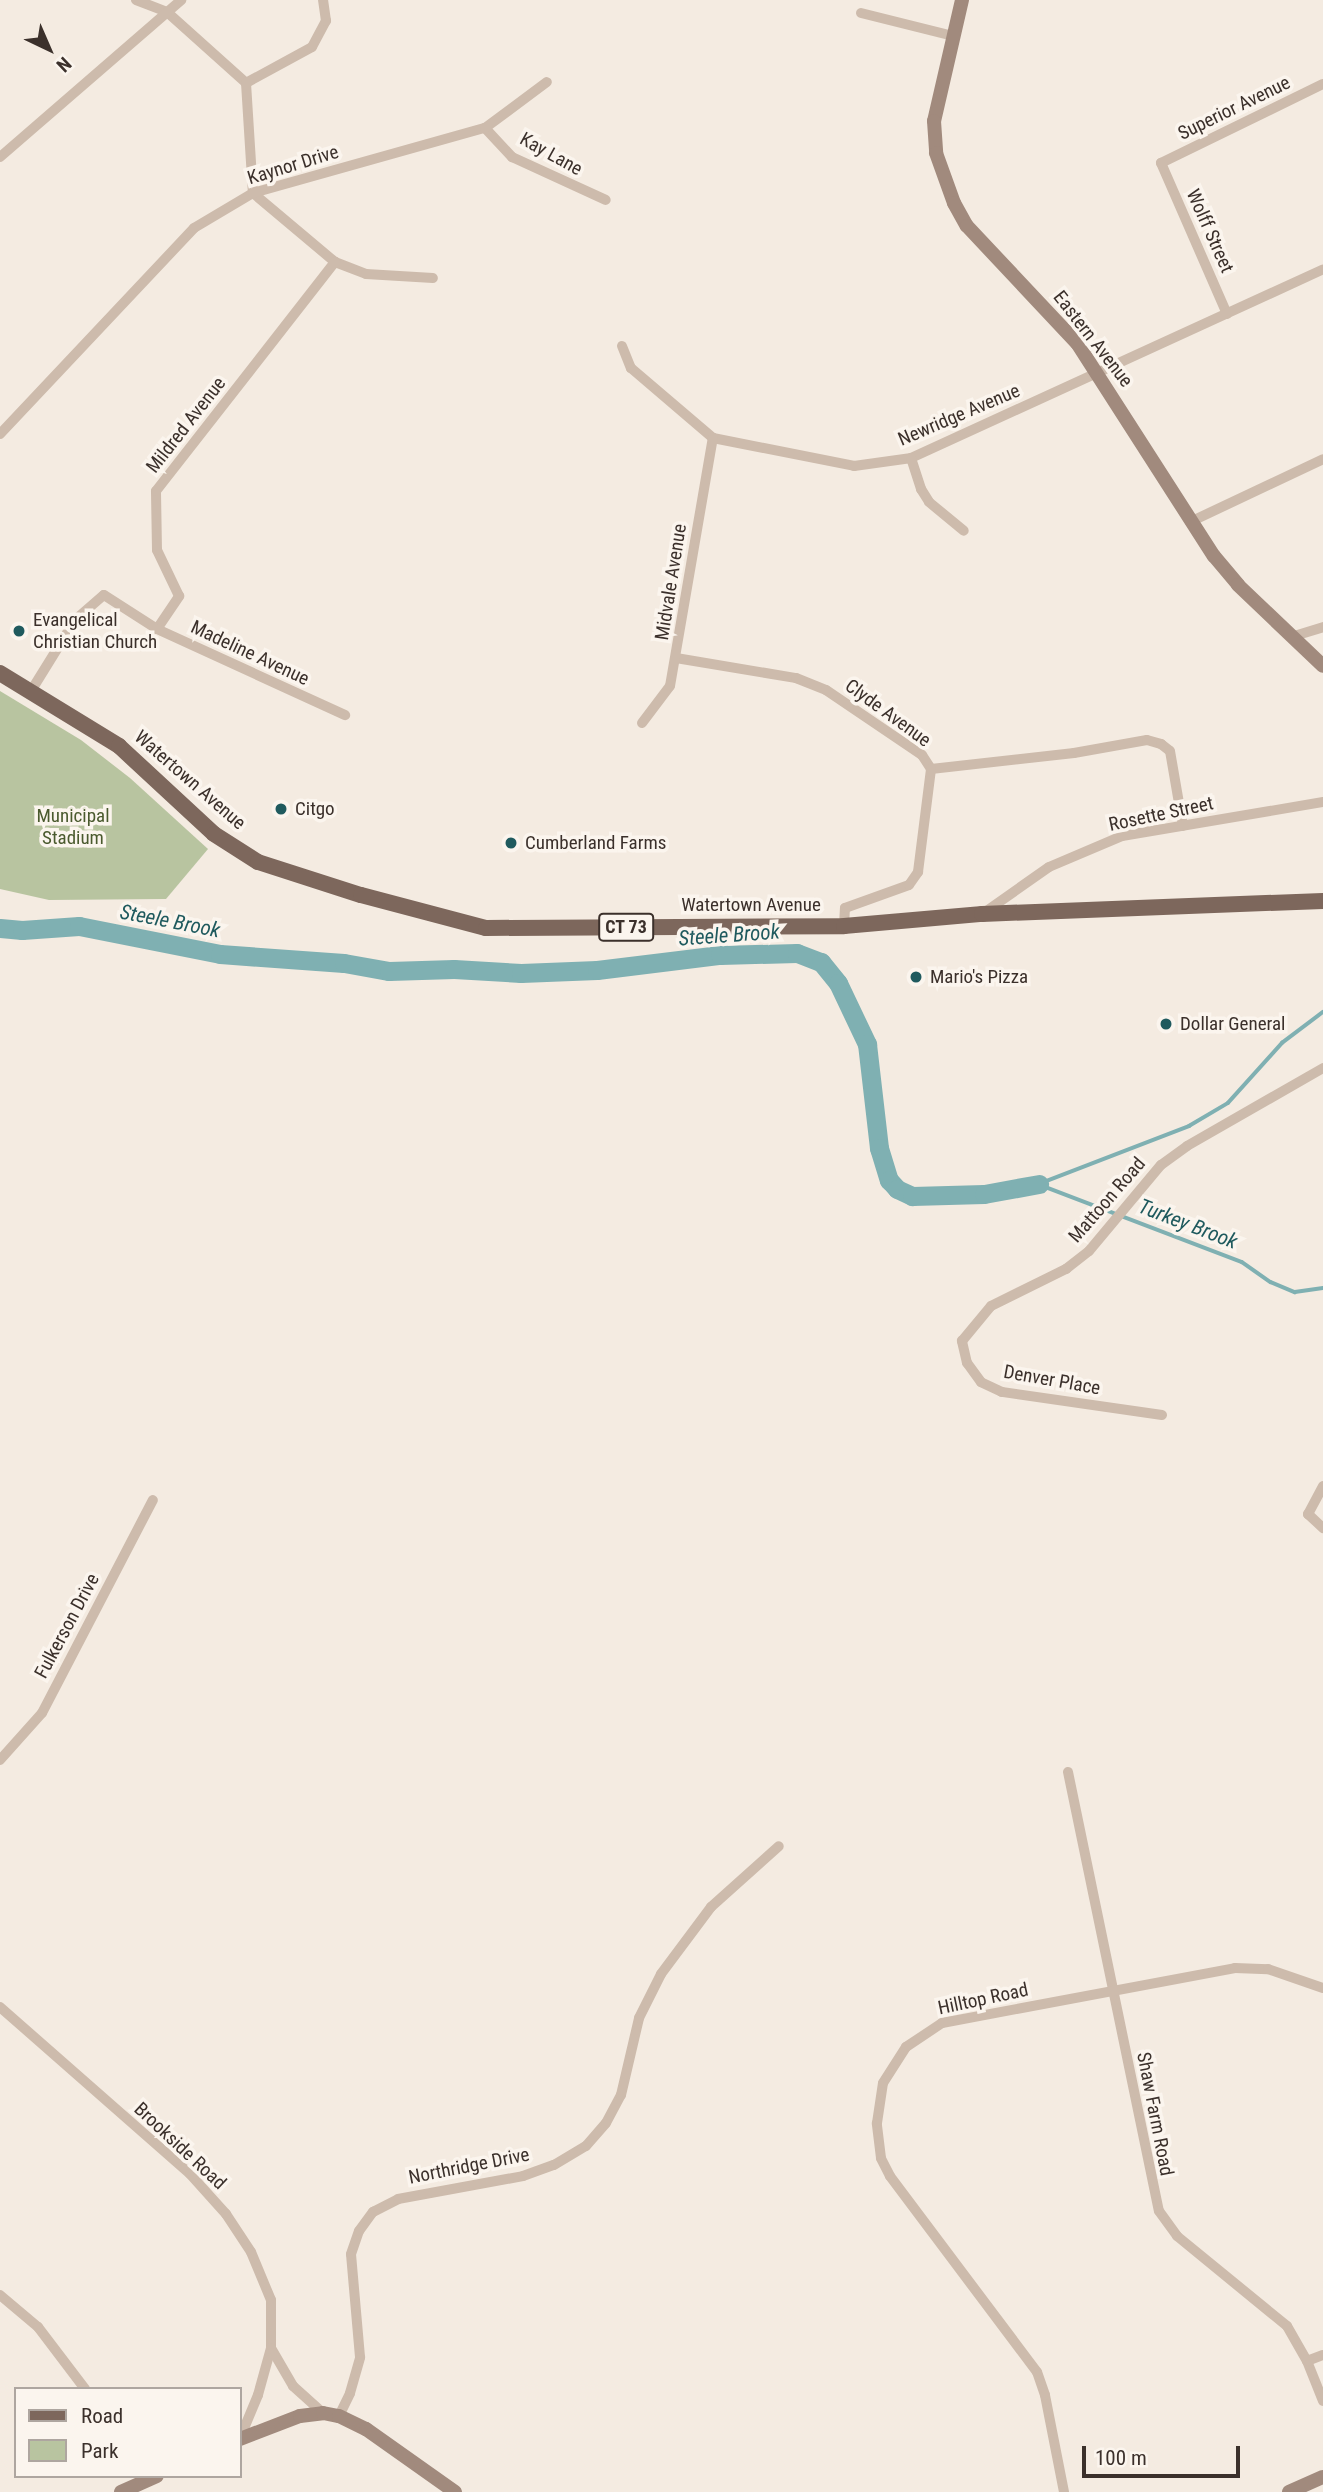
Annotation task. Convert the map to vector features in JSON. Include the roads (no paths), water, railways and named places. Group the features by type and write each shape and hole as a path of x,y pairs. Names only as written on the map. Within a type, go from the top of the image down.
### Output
{"main road":[{"name":"Watertown Avenue","path":"0,673 119,746 214,834 258,862 361,895 486,928 844,926 982,914 1323,901"}],"street":[{"path":"136,0 167,12 246,83 253,193 335,262 366,274 433,278"},
{"path":"0,157 181,0"},
{"path":"246,83 312,47 326,21 323,0"},
{"name":"Eastern Avenue","path":"962,0 934,121 936,153 946,185 967,226 1044,306 1099,374 1190,522 1238,584 1323,666"},
{"path":"861,13 953,36"},
{"name":"Kaynor Drive","path":"0,434 194,228 253,193 485,128 547,82"},
{"name":"Superior Avenue","path":"1161,163 1323,84"},
{"name":"Kay Lane","path":"485,128 512,157 606,200"},
{"name":"Wolff Street","path":"1161,163 1227,314"},
{"name":"Mildred Avenue","path":"157,629 179,596 157,550 156,491 335,262"},
{"name":"Newridge Avenue","path":"622,346 631,368 713,438 854,466 911,458 1323,269"},
{"path":"0,414 10,421"},
{"name":"Midvale Avenue","path":"642,723 670,686 677,658 713,438"},
{"path":"911,458 921,489 929,502 964,531"},
{"path":"1190,522 1323,459"},
{"name":"Madeline Avenue","path":"31,691 75,620 104,595 157,629 345,715"},
{"path":"1292,637 1323,627"},
{"name":"Clyde Avenue","path":"677,658 796,678 826,690 922,755 930,769 1074,753 1147,740 1161,744 1170,751 1183,826"},
{"path":"844,926 845,908 909,885 918,872 930,769"},
{"name":"Rosette Street","path":"982,914 1049,867 1122,836 1323,802"},
{"name":"Mattoon Road","path":"962,1341 991,1306 1066,1269 1089,1251 1161,1165 1187,1146 1323,1068"},
{"name":"Denver Place","path":"962,1341 967,1363 981,1381 1002,1392 1162,1415"},
{"path":"1323,1486 1308,1514 1323,1528"},
{"name":"Fulkerson Drive","path":"0,1760 42,1713 153,1500"},
{"name":"Shaw Farm Road","path":"1068,1772 1158,2211 1177,2236 1287,2326 1307,2361 1323,2401"},
{"name":"Northridge Drive","path":"339,2416 350,2393 360,2357 351,2254 359,2231 373,2211 398,2199 523,2176 554,2165 586,2146 606,2123 621,2095 639,2018 661,1974 711,1907 779,1846"},
{"name":"Hilltop Road","path":"1064,2492 1042,2382 1026,2354 890,2176 881,2158 878,2103 883,2083 906,2047 942,2023 1235,1968 1268,1969 1323,1988"},
{"name":"Brookside Road","path":"0,2007 190,2174 226,2214 251,2252 271,2300 271,2348 258,2395 242,2433"},
{"path":"0,2295 38,2327 83,2387"},
{"path":"271,2348 293,2386 323,2413"},
{"path":"1307,2361 1323,2355"},
{"path":"242,2437 300,2416 323,2413 339,2416 366,2429 455,2492"},
{"path":"1289,2492 1323,2477"},
{"path":"121,2492 134,2481"}],"waterway":[{"name":"Steele Brook","path":"0,928 22,930 79,926 220,954 344,963 389,971 454,969 521,973 597,970 720,955 797,953 821,962 838,983 867,1044 879,1148 889,1180 897,1189 912,1196 984,1194 1039,1184"},
{"name":"Steele Brook","path":"1039,1184 1189,1126 1228,1103 1282,1043 1323,1012"},
{"name":"Turkey Brook","path":"1040,1185 1242,1262 1271,1282 1295,1292 1323,1288"}],"place":[{"name":"Evangelical Christian Church","path":"19,631"},
{"name":"Citgo","path":"281,809"},
{"name":"Cumberland Farms","path":"511,843"},
{"name":"Mario's Pizza","path":"916,977"},
{"name":"Dollar General","path":"1166,1024"}],"park label":[{"name":"Municipal Stadium","path":"73,827"}]}
